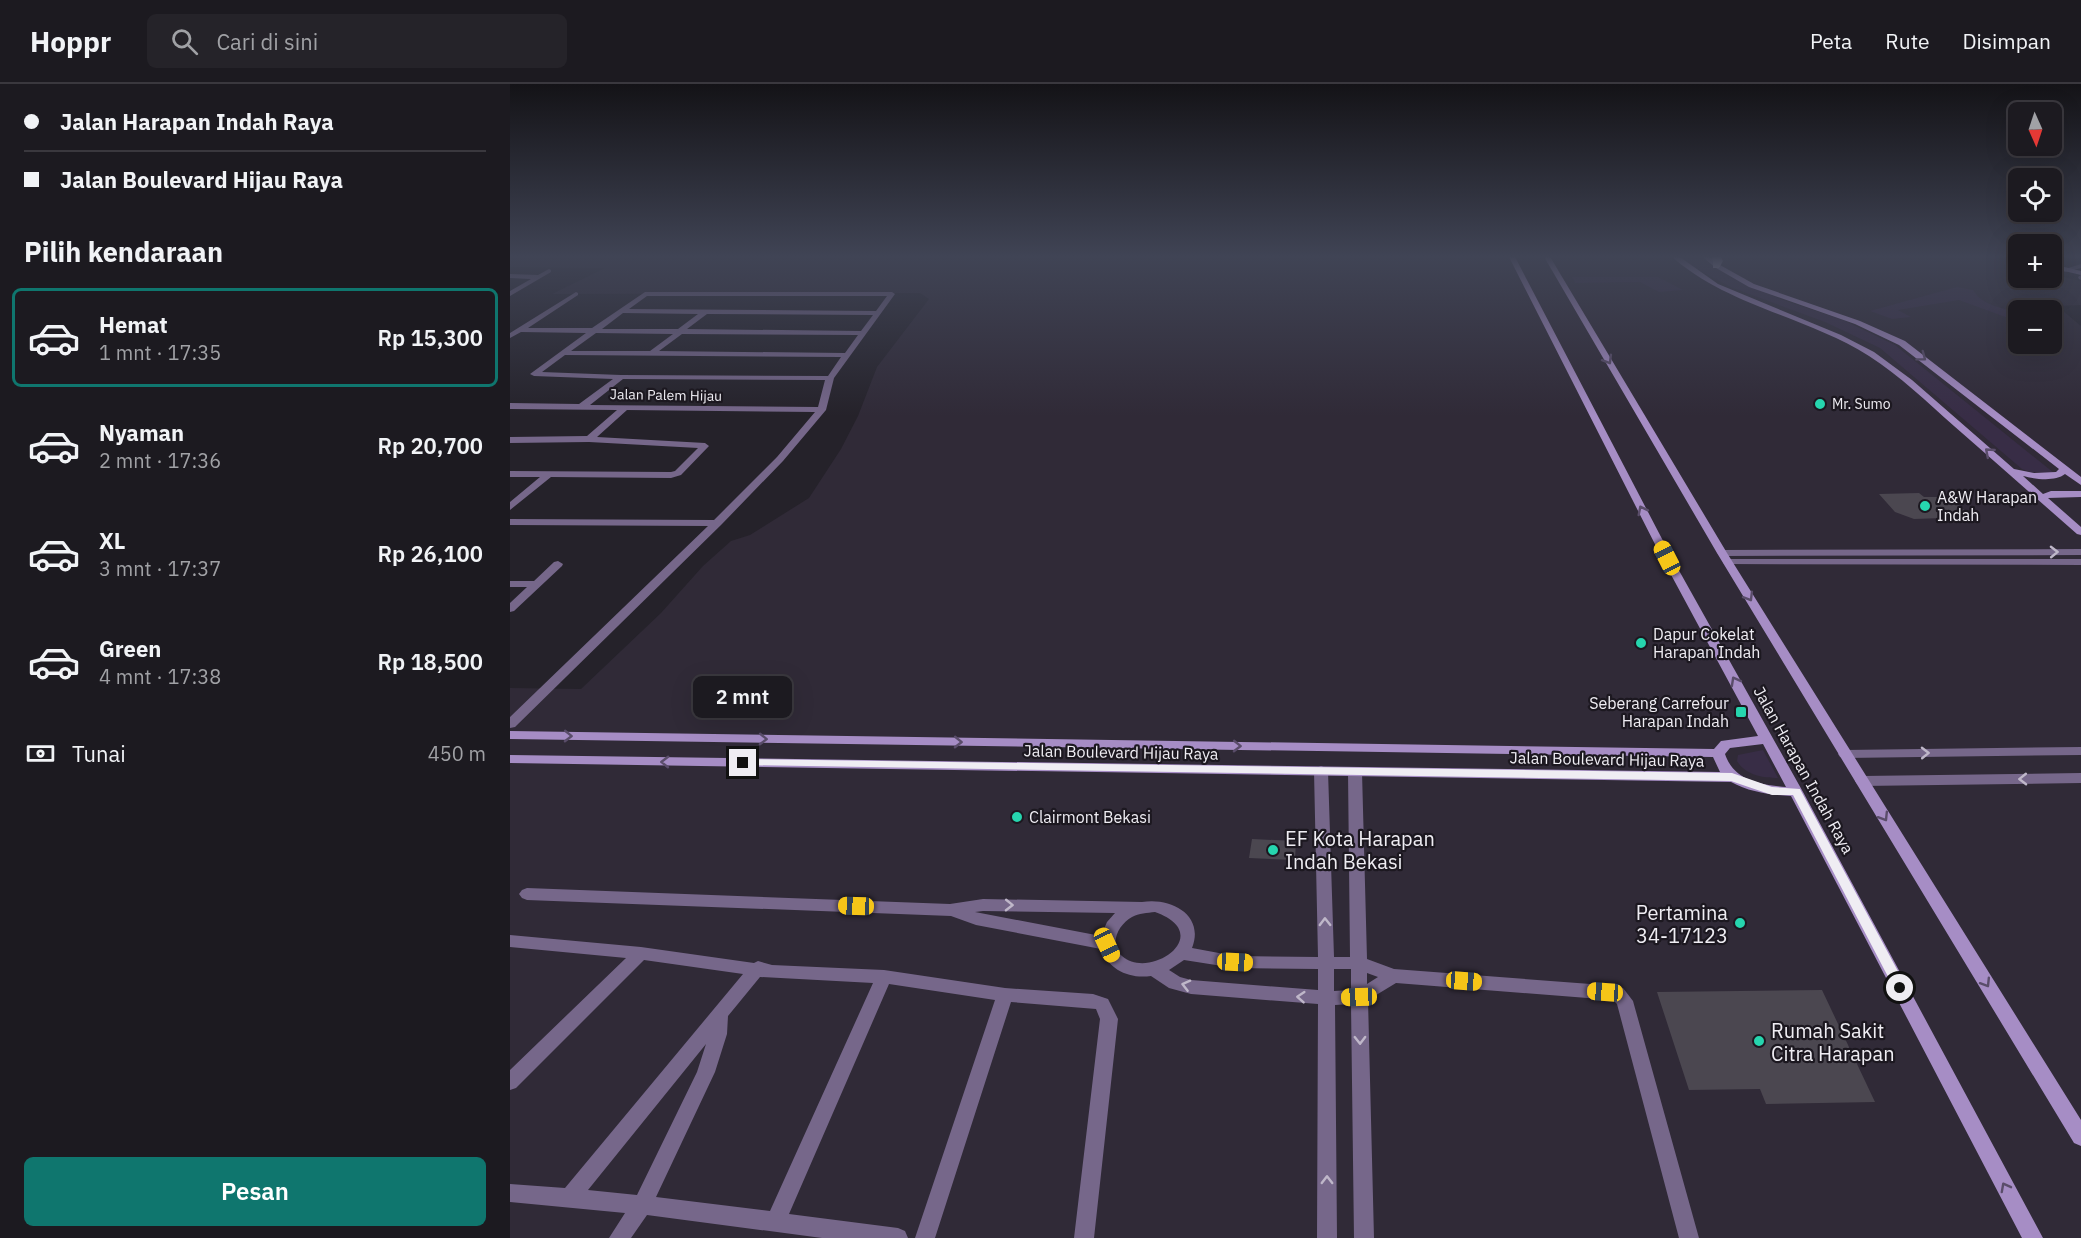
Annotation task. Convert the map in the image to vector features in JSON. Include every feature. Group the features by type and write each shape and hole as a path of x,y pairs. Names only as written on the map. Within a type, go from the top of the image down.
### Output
{"street":[{"path":"510,336 553,309"},
{"path":"626,309 534,375 830,378"},
{"path":"510,724 717,524 780,459 822,410 830,378 880,309"},
{"name":"Jalan Harapan Indah Raya","path":"1539,309 1667,558 1796,792 2033,1238"},
{"path":"1578,309 1725,557 2081,1137"},
{"path":"1772,309 1871,354 1909,382 2081,532"},
{"path":"1818,309 1872,328 1902,343 2081,482"},
{"path":"622,311 877,313"},
{"path":"651,354 705,312"},
{"path":"510,324 529,324"},
{"path":"519,330 863,333"},
{"path":"562,353 845,355"},
{"path":"581,408 621,377"},
{"name":"Jalan Palem Hijau","path":"510,406 822,410"},
{"path":"589,440 624,408"},
{"path":"510,440 589,440 705,446 678,473 671,475 510,474"},
{"path":"2009,470 2045,477 2059,475 2064,469"},
{"path":"510,507 548,475"},
{"path":"2041,498 2051,494 2081,494"},
{"path":"510,522 717,524"},
{"path":"1725,557 2081,552"},
{"path":"1725,557 2081,562"},
{"path":"510,609 558,564"},
{"path":"510,584 537,584"},
{"name":"Jalan Boulevard Hijau Raya","path":"510,735 1718,753"},
{"path":"694,762 707,738"},
{"path":"720,762 732,739"},
{"path":"1732,777 1724,769 1718,753 1726,744 1767,739"},
{"path":"1364,1238 1358,963 1362,772 1370,748"},
{"path":"1845,754 2081,751"},
{"name":"Jalan Boulevard Hijau Raya","path":"510,759 1732,777 1772,791 1796,792"},
{"path":"1321,771 1326,964 1327,1238"},
{"path":"1862,781 2081,778"},
{"path":"527,894 950,910 983,905 1155,906 1181,915 1189,926 1190,940 1183,953 1171,963 1154,969 1138,969 1123,965 1113,957 1108,944 1108,934 1114,922 1140,907"},
{"path":"950,910 976,919 1108,944"},
{"path":"510,941 641,953 758,968 772,972 884,977 1005,995 1094,1001 1102,1004 1107,1010 1109,1019 1084,1238"},
{"path":"510,1082 641,953"},
{"path":"1183,953 1235,962 1358,963 1394,976 1611,992 1622,996 1689,1238"},
{"path":"570,1197 758,968"},
{"path":"1154,969 1175,983 1191,987 1326,998 1359,997 1394,976"},
{"path":"775,1223 884,977"},
{"path":"925,1238 1005,995"},
{"path":"619,1238 643,1204 706,1072 718,1034 720,1015"},
{"path":"510,1193 643,1204 775,1223 811,1233 898,1238"}],"shaded area":[{"path":"921,309 2008,309 2008,354 2062,354 2062,310 2081,326 2081,1238 510,1238 510,688 581,689 661,613 703,566 731,541 750,535 809,498 841,449 858,416 877,367"},
{"path":"1789,309 1810,309 1843,320 1895,345 2054,473 2030,472 2022,469 1880,348 1825,322"},
{"path":"1905,309 1898,310 1911,317 1892,319 1870,311"},
{"path":"1983,309 2008,309 2008,318"},
{"path":"1763,750 1778,778 1755,775 1745,770 1737,761 1738,755"}],"building":[{"name":"A&W Harapan Indah","path":"1919,493 1924,497 1940,497 1944,501 1954,500 1971,517 1914,519 1895,512 1879,494"},
{"name":"EF Kota Harapan Indah Bekasi","path":"1252,839 1296,841 1295,860 1249,858"},
{"name":"Rumah Sakit Citra Harapan","path":"1822,990 1875,1102 1766,1104 1760,1089 1689,1090 1657,992"}],"place":[{"name":"Mr. Sumo","path":"1820,404"},
{"name":"A&W Harapan Indah","path":"1925,506"},
{"name":"Dapur Cokelat Harapan Indah","path":"1641,643"},
{"name":"Seberang Carrefour Harapan Indah","path":"1741,712"},
{"name":"Clairmont Bekasi","path":"1017,817"},
{"name":"EF Kota Harapan Indah Bekasi","path":"1273,850"},
{"name":"Pertamina 34-17123","path":"1740,923"},
{"name":"Rumah Sakit Citra Harapan","path":"1759,1041"}],"route":[{"path":"743,763 1732,777 1772,791 1796,792 1900,988"}]}
